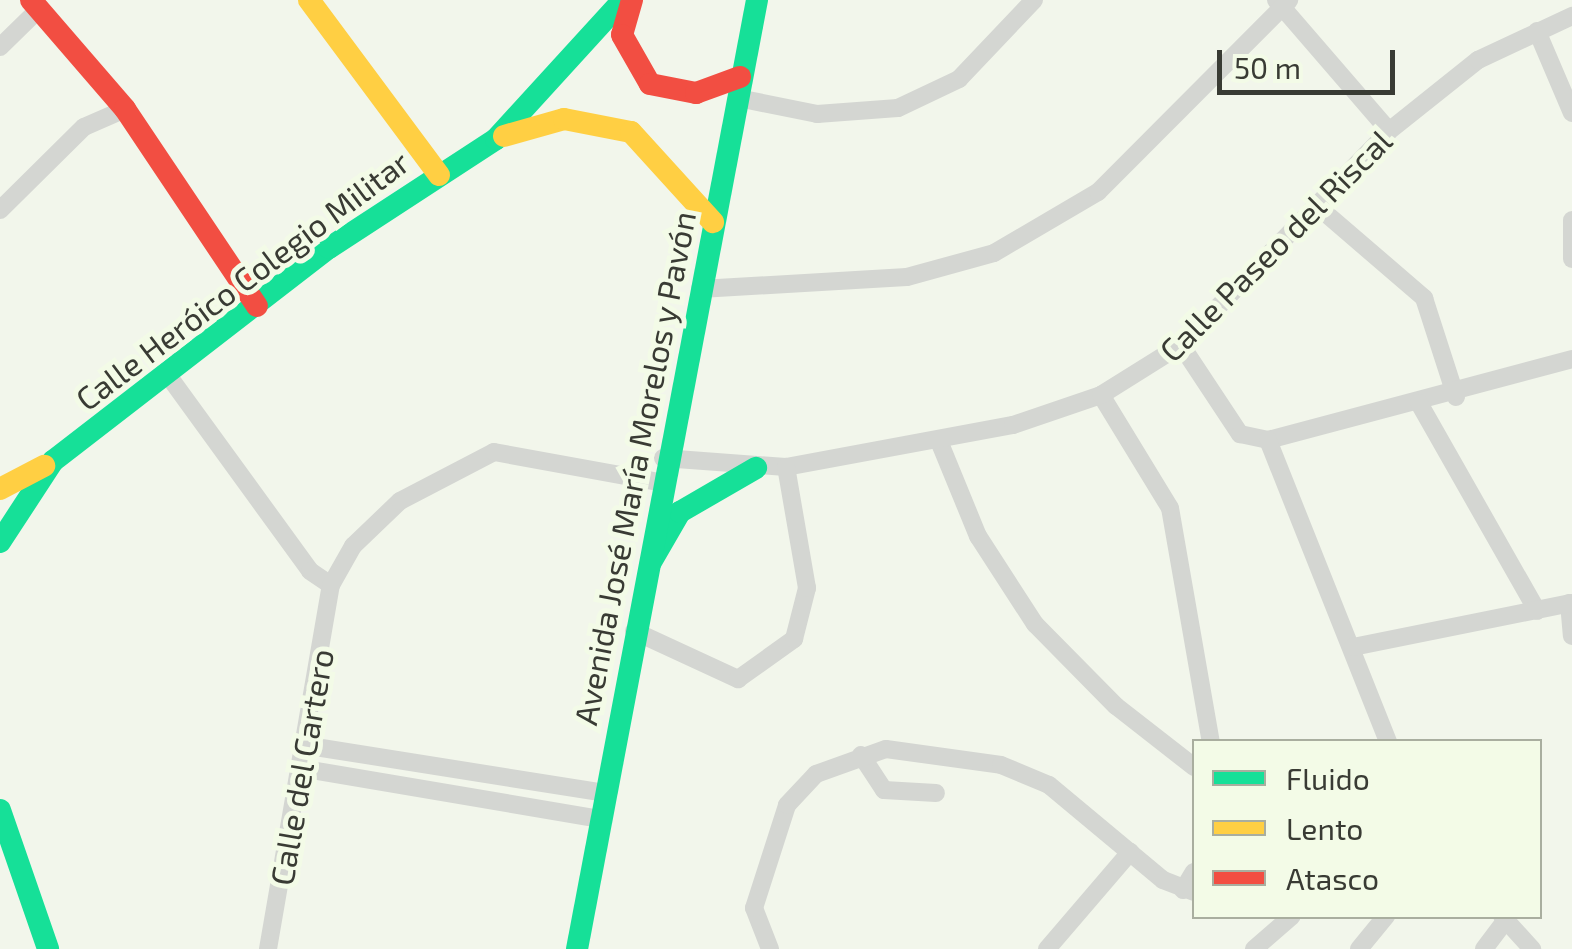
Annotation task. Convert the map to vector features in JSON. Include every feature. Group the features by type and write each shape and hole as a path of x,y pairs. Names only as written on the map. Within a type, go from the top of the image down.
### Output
{"main road":[{"path":"308,0 438,175"},
{"name":"Calle Heróico Colegio Militar","path":"0,542 53,461 170,378 258,306 438,175 496,139 623,0"},
{"path":"632,0 622,35 630,63 650,84 696,93 739,88"},
{"name":"Avenida José María Morelos y Pavón","path":"577,949 658,482 757,0"},
{"path":"36,4 124,109 258,306"},
{"path":"496,139 564,120 631,132 713,222"},
{"path":"0,489 53,461"},
{"path":"641,579 680,512 756,468"},
{"path":"0,810 48,949"}],"street":[{"path":"739,88 817,114 898,108 959,78 1034,0"},
{"path":"700,288 907,277 994,253 1098,192 1282,2 1389,131"},
{"path":"0,47 36,4"},
{"name":"Calle Paseo del Riscal","path":"664,458 756,468 786,467 939,441 1101,396 1182,345 1389,131 1478,60 1572,16"},
{"path":"1537,32 1571,111"},
{"path":"0,210 84,128 124,109"},
{"path":"1316,206 1424,298 1456,397"},
{"path":"1572,220 1572,260"},
{"path":"1182,345 1240,434 1268,440 1456,397 1572,359"},
{"path":"170,378 310,571 331,585 353,546 400,501 494,452 658,482"},
{"path":"1101,396 1170,508 1211,739"},
{"path":"1419,403 1537,611"},
{"path":"1268,440 1387,739"},
{"path":"939,441 978,536 1036,624 1192,765"},
{"path":"634,631 738,680 757,672 794,639 807,610 786,467"},
{"name":"Calle del Cartero","path":"268,949 305,768 331,585"},
{"path":"1353,647 1570,603 1572,636"},
{"path":"308,746 606,793"},
{"path":"770,949 754,908 768,844 816,774 860,755 930,752 1001,765 1049,785 1130,852 1188,891"},
{"path":"860,755 884,790 936,793"},
{"path":"305,768 601,820"},
{"path":"1047,949 1130,852"},
{"path":"1254,949 1289,919"},
{"path":"1359,949 1384,919"},
{"path":"1484,949 1503,919"},
{"path":"1505,919 1532,949"}],"traffic: fast":[{"path":"0,542 53,461 329,248 496,139 623,0"},
{"path":"577,949 757,0"},
{"path":"651,562 680,512 756,468"},
{"path":"0,810 48,949"}],"traffic: slow":[{"path":"309,0 439,175"},
{"path":"504,136 564,119 631,132 713,222"},
{"path":"0,489 44,466"}],"traffic: jam":[{"path":"31,0 125,109 257,306"},
{"path":"632,0 622,35 650,84 696,93 740,77"}]}
